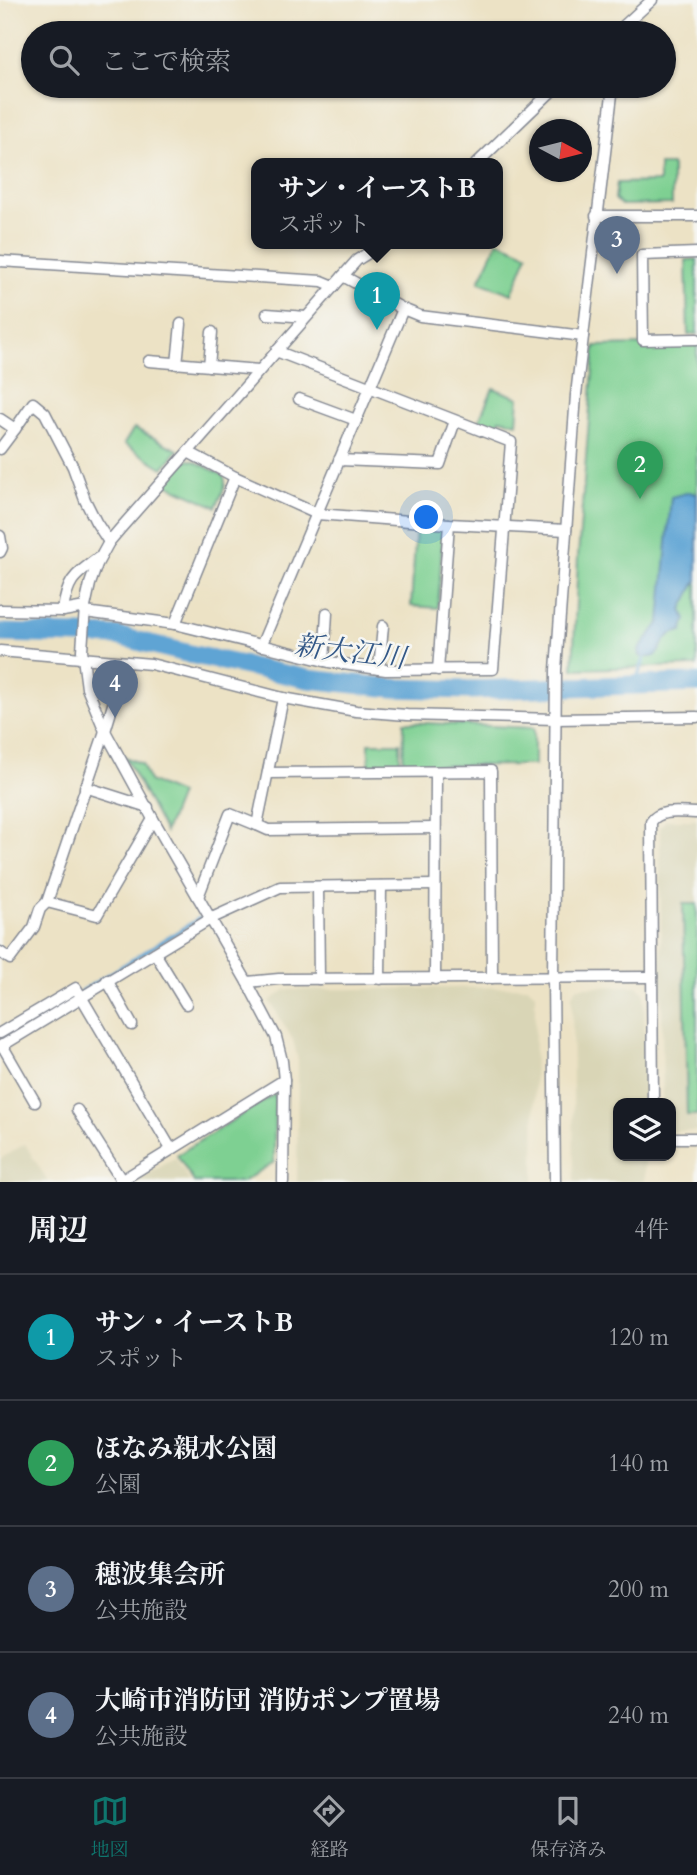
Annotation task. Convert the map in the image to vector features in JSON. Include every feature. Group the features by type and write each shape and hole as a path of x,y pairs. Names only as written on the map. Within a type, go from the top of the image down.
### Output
{"street":[{"path":"630,21 653,0"},
{"path":"483,158 545,98"},
{"path":"555,1182 553,977 556,670 576,395 611,98"},
{"path":"596,216 697,216"},
{"path":"283,1182 284,1080 276,1037 212,918 105,732 87,688 82,654 85,613 90,584 109,542 342,276 357,260 375,249"},
{"path":"697,254 642,255 643,340 697,339"},
{"path":"0,261 322,281 334,286"},
{"path":"342,276 420,316 583,336"},
{"path":"261,646 403,309"},
{"path":"267,314 306,317"},
{"path":"177,363 181,324"},
{"path":"209,366 212,332"},
{"path":"0,610 63,611 175,624 324,661 379,669 493,669 511,442 276,351"},
{"path":"149,361 259,370"},
{"path":"299,399 356,420"},
{"path":"0,449 33,403 46,413 74,467 90,511 109,542"},
{"path":"0,419 15,429"},
{"path":"339,460 440,464 455,421"},
{"path":"188,452 235,477 317,514 566,530"},
{"path":"175,624 235,477"},
{"path":"438,670 449,524"},
{"path":"0,536 0,552"},
{"path":"63,611 65,592 77,573 101,556"},
{"path":"324,661 327,612"},
{"path":"379,669 383,625"},
{"path":"0,652 82,654 151,664 283,698 356,711 555,719 697,717"},
{"path":"0,952 10,959 34,927 40,909 47,902 126,662"},
{"path":"257,825 283,698"},
{"path":"268,773 491,771 492,978"},
{"path":"435,979 436,772"},
{"path":"85,787 148,807"},
{"path":"653,1098 651,822 661,813 697,813"},
{"path":"198,897 230,814 268,830 435,828"},
{"path":"47,902 97,915 153,819"},
{"path":"35,1102 1,1042 212,918 280,887 435,885"},
{"path":"380,979 381,886"},
{"path":"318,887 319,979"},
{"path":"155,953 186,1004"},
{"path":"247,982 279,979 652,977"},
{"path":"107,980 132,1025"},
{"path":"81,997 171,1149"},
{"path":"77,1110 121,1181 284,1080"},
{"path":"676,1138 697,1138"}],"shaded area":[{"path":"666,820 697,820 697,1131 676,1131 676,1098 663,1098 660,827"},
{"path":"637,986 644,992 645,1098 613,1098 613,1161 645,1161 645,1182 574,1182 572,994 578,987"},
{"path":"528,987 535,993 534,1182 297,1182 298,1060 293,1040 270,1001 285,990"},
{"path":"25,1144 48,1182 0,1182 0,1159"},
{"path":"175,1158 190,1182 136,1182"}],"green space":[{"path":"659,165 672,165 672,204 621,205 615,199 617,183 659,182"},
{"path":"503,243 528,254 512,294 479,282 494,249 503,249"},
{"path":"697,259 697,334 688,335 686,260"},
{"path":"697,344 697,666 573,669 578,556 595,346"},
{"path":"493,388 519,398 517,423 500,419 496,427 479,420"},
{"path":"134,428 178,450 163,468 124,444"},
{"path":"189,460 223,475 224,487 216,507 166,484 185,461"},
{"path":"416,527 443,529 438,608 411,606"},
{"path":"404,722 534,728 534,765 403,766"},
{"path":"369,743 400,743 400,765 369,765"},
{"path":"125,757 142,764 149,781 180,794 165,832"},
{"path":"683,904 697,904 697,1115 687,1115"},
{"path":"275,1094 274,1162 242,1182 194,1182 177,1155"}],"water":[{"path":"690,492 697,495 697,580 682,609 686,620 682,631 670,635 656,655 640,656 639,650 660,622 671,497"}],"waterway":[{"name":"新大江川","path":"0,633 118,636 308,679 393,688 469,690 697,683"},
{"path":"635,684 646,654"},
{"path":"82,991 200,918"},
{"path":"40,1017 71,997"}],"place":[{"name":"穂波集会所","path":"617,274"},
{"name":"サン・イーストB","path":"377,330"},
{"name":"ほなみ親水公園","path":"640,499"},
{"name":"大崎市消防団 消防ポンプ置場","path":"115,718"}]}
